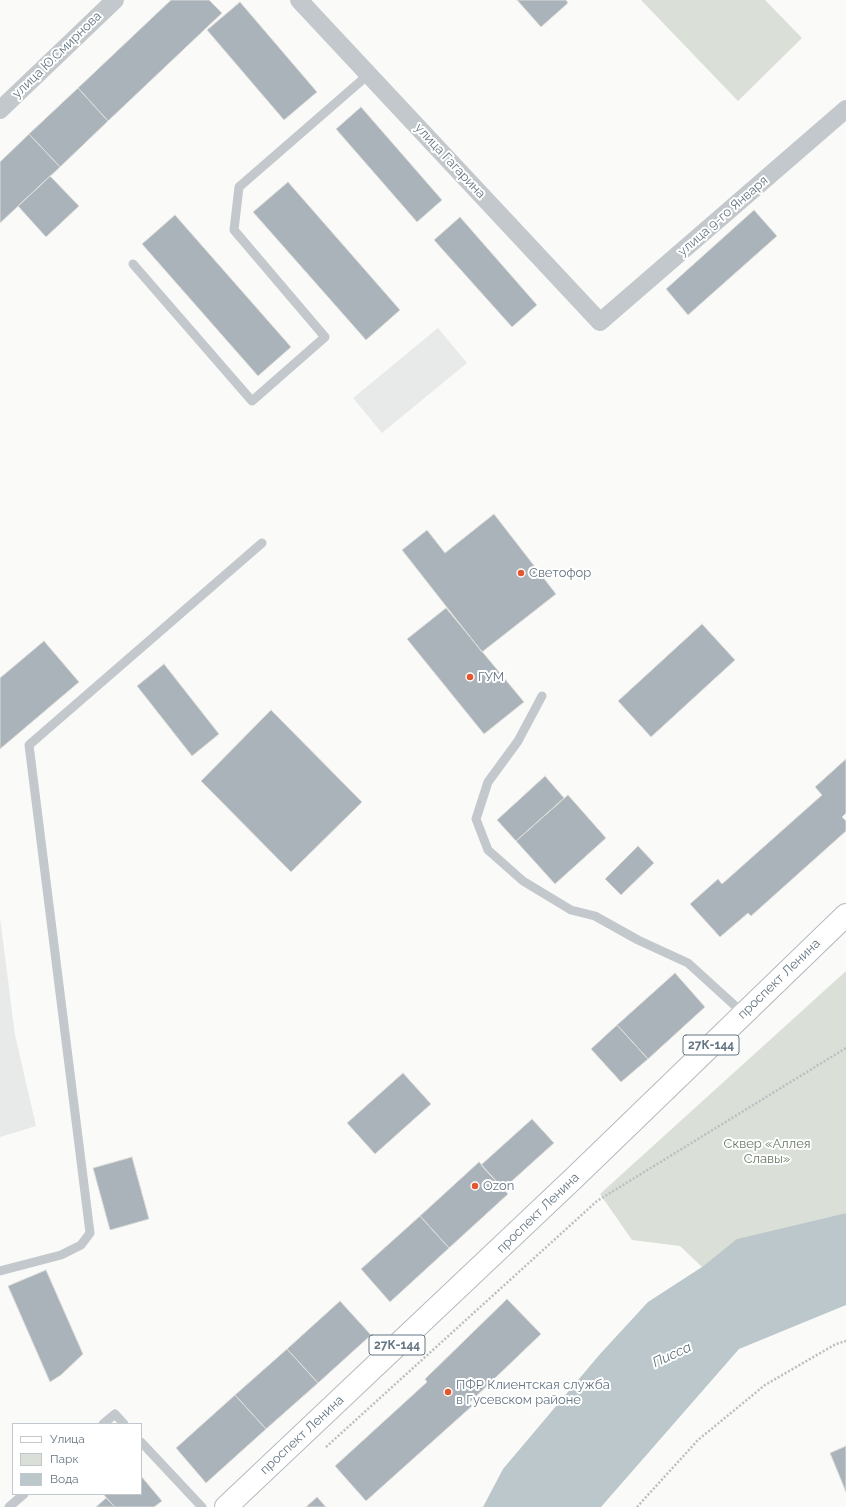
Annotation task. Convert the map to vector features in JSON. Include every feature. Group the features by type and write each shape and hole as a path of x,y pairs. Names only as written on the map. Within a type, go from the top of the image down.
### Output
{"main road":[{"name":"проспект Ленина","path":"226,1507 574,1178 846,915"}],"street":[{"name":"улица Ю.Смирнова","path":"3,102 115,0"},
{"name":"улица Гагарина","path":"299,0 600,322"},
{"name":"улица 9-го Января","path":"600,322 846,109"}],"lane":[{"path":"134,264 252,401 325,337 234,230 239,187 369,74"},
{"path":"0,1271 61,1255 82,1245 90,1233 29,745 262,543"},
{"path":"542,696 518,741 488,782 476,819 488,850 523,881 571,910 595,916 638,940 688,963 743,1013"},
{"path":"104,1423 115,1414 123,1423"},
{"path":"142,1443 202,1507"},
{"path":"9,1507 23,1495"}],"path":[{"path":"325,1448 597,1201 846,1048"},
{"path":"637,1507 698,1440 765,1385 836,1344 846,1341"}],"shaded area":[{"path":"438,328 467,363 382,433 353,398"},
{"path":"0,918 15,1035 36,1126 0,1137"}],"green space":[{"path":"641,0 765,0 802,38 738,101"},
{"name":"Сквер «Аллея Славы»","path":"846,971 846,1213 738,1239 702,1267 680,1246 632,1240 600,1194"}],"water":[{"name":"Писса","path":"846,1213 846,1305 739,1349 601,1507 483,1507 503,1469 600,1354 648,1302 702,1267 737,1239"}],"building":[{"path":"171,0 209,0 222,13 108,121 78,88"},
{"path":"517,0 566,0 568,3 541,27"},
{"path":"240,2 317,92 284,120 207,30"},
{"path":"78,88 108,121 60,167 29,134"},
{"path":"361,107 442,200 417,222 336,129"},
{"path":"29,134 60,167 0,223 0,162"},
{"path":"50,176 79,206 46,237 18,206"},
{"path":"288,182 400,310 366,340 253,212"},
{"path":"754,210 777,236 688,315 666,289"},
{"path":"175,215 291,347 258,376 142,244"},
{"path":"460,217 537,305 512,327 434,240"},
{"path":"494,514 556,594 482,652 402,550 427,530 445,553"},
{"name":"ГУМ","path":"446,608 524,702 484,734 407,639"},
{"path":"702,624 735,660 651,737 618,701"},
{"path":"44,641 79,682 0,749 0,678"},
{"path":"164,664 219,734 192,756 137,686"},
{"path":"271,710 362,802 291,872 201,781"},
{"path":"846,759 846,813 842,817 846,821 846,831 751,916 748,913 720,937 690,904 718,879 722,884 822,795 815,787"},
{"path":"545,776 564,798 516,841 497,820"},
{"path":"568,795 606,838 555,884 516,841"},
{"path":"638,846 654,863 621,895 605,879"},
{"path":"675,973 705,1007 648,1059 617,1025"},
{"path":"617,1025 648,1059 621,1082 591,1049"},
{"path":"403,1073 431,1104 375,1154 347,1123"},
{"path":"532,1119 554,1143 503,1189 481,1165"},
{"path":"132,1157 149,1219 110,1230 93,1168"},
{"path":"479,1162 508,1194 449,1248 420,1216"},
{"path":"420,1216 449,1248 390,1302 361,1269"},
{"path":"46,1270 83,1354 61,1375 50,1382 8,1286"},
{"name":"ПФР Клиентская служба в Гусевском районе","path":"507,1299 541,1334 469,1403 472,1406 366,1501 335,1466 427,1382 425,1379"},
{"path":"340,1301 371,1335 318,1383 287,1349"},
{"path":"287,1349 318,1383 266,1429 235,1395"},
{"path":"235,1395 266,1429 206,1483 176,1448"},
{"path":"846,1446 846,1492 830,1453"},
{"path":"142,1477 162,1501 154,1507 115,1507 104,1495 142,1495"},
{"path":"317,1497 326,1507 306,1507"},
{"path":"106,1498 115,1507 96,1507"}],"place":[{"name":"Светофор","path":"521,573"},
{"name":"ГУМ","path":"470,677"},
{"name":"Ozon","path":"475,1186"},
{"name":"ПФР Клиентская служба в Гусевском районе","path":"448,1392"}]}
